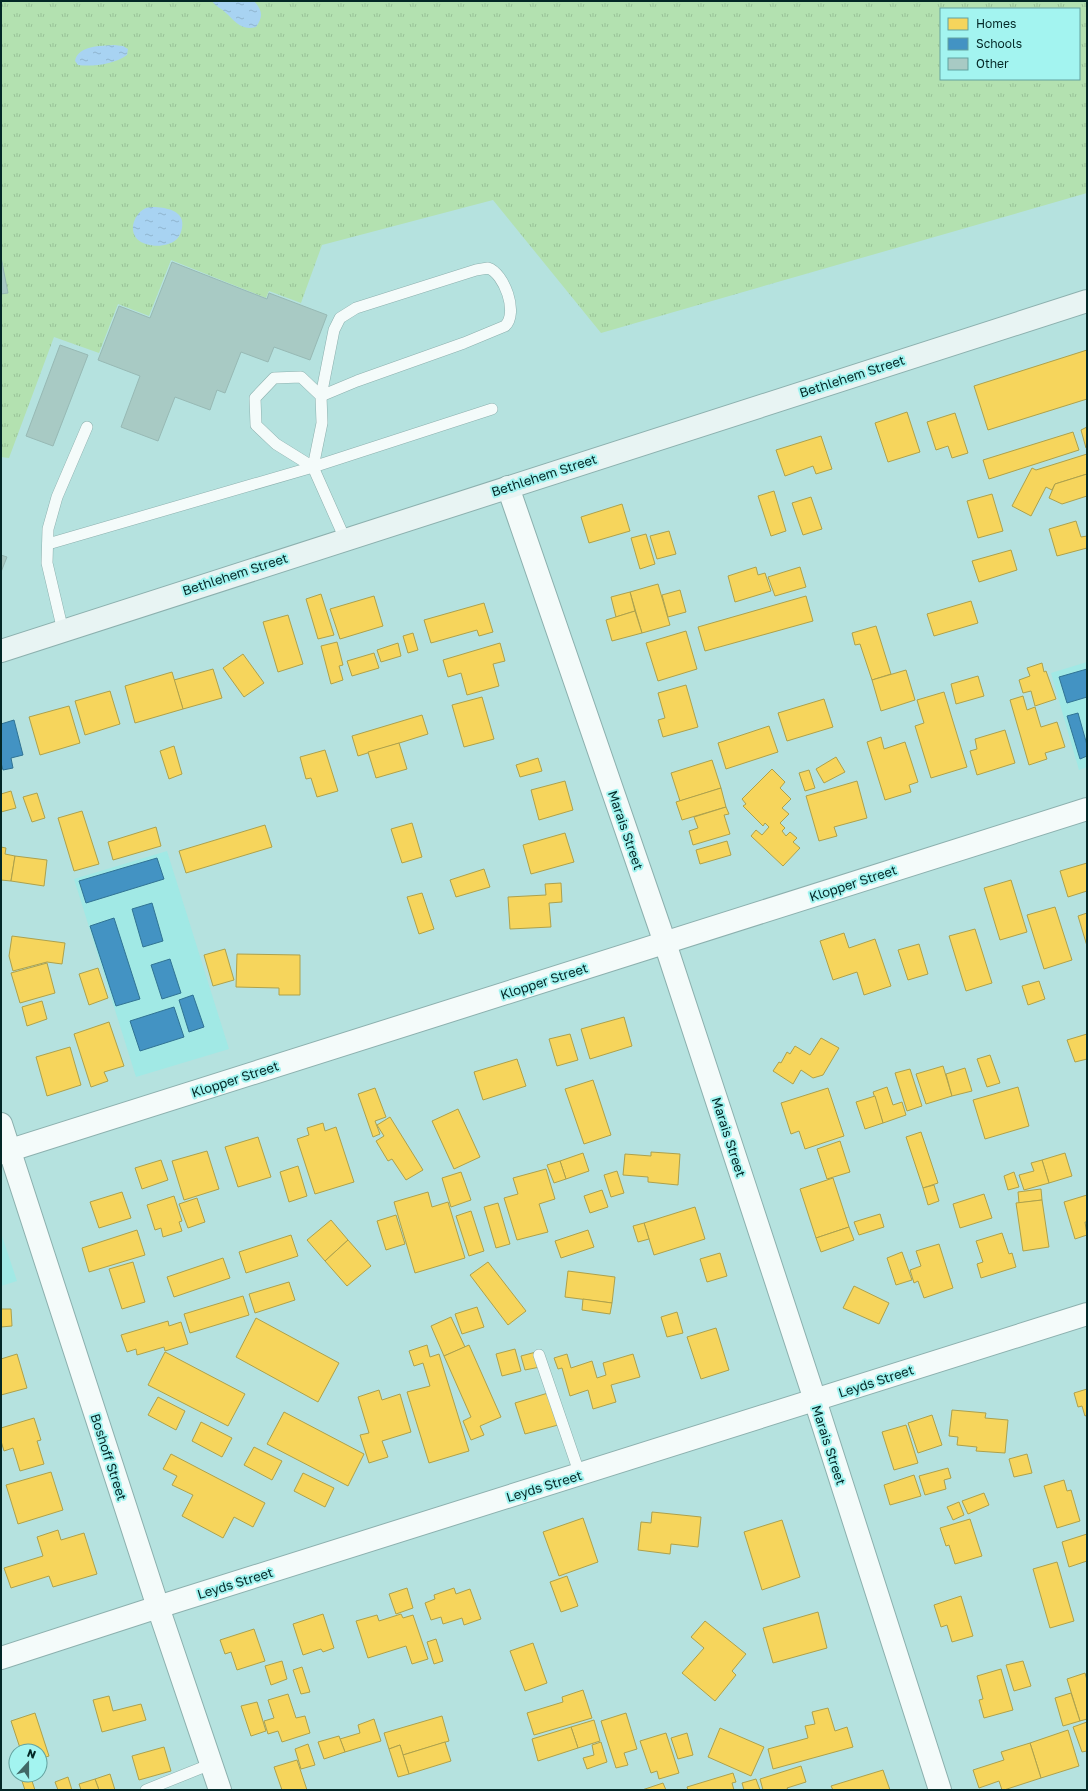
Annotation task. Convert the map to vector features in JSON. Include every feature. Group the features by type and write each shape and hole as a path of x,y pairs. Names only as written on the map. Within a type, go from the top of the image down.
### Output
{"main road":[{"name":"Bethlehem Street","path":"1,651 1087,301"}],"street":[{"name":"Marais Street","path":"508,487 665,943 815,1400 940,1790"},
{"name":"Klopper Street","path":"5,1152 1087,809"},
{"name":"Boshoff Street","path":"1,1124 5,1152 220,1790"},
{"name":"Leyds Street","path":"1,1658 158,1607 1087,1314"}],"lane":[{"path":"313,467 322,423 321,396 334,330 340,318 356,308 476,270 488,268 493,269 496,273 511,307 510,317 505,326 464,343 357,381 321,396"},
{"path":"321,396 301,377 274,378 255,398 256,425 276,444 313,467 345,539"},
{"path":"48,544 313,467 492,409"},
{"path":"63,630 47,563 48,529 57,497 87,427"},
{"path":"539,1355 580,1475"},
{"path":"146,1790 211,1764"}],"shaded area":[{"path":"1087,662 1087,767 1079,770 1051,673"},
{"path":"167,851 229,1049 136,1077 74,879"},
{"path":"1,1233 17,1281 1,1286"}],"green space":[{"path":"1,1 1087,1 1087,193 601,333 493,200 322,245 301,303 269,291 266,298 171,260 149,316 118,304 99,353 54,337 9,458 1,457"}],"water":[{"path":"212,1 254,1 261,14 260,20 256,27 246,28 235,22"},
{"path":"97,46 123,46 128,49 127,55 110,63 90,66 78,65 75,61 77,56 85,49"},
{"path":"149,207 170,210 178,214 181,218 182,228 180,235 173,242 157,246 151,245 141,242 134,235 133,226 136,217 142,210"}],"building: Homes":[{"path":"1087,350 1087,399 988,430 974,386"},
{"path":"907,412 920,452 888,462 875,423"},
{"path":"955,413 968,453 952,458 948,446 936,450 927,422"},
{"path":"1087,427 1087,447 1086,448 1081,430"},
{"path":"1073,432 1079,450 989,479 983,460"},
{"path":"821,436 832,469 816,474 813,466 785,476 776,450"},
{"path":"1087,454 1087,474 1055,484 1052,490 1046,487 1031,516 1012,506 1032,468 1036,470"},
{"path":"1087,474 1087,496 1062,504 1049,498 1055,484"},
{"path":"774,491 786,531 771,536 758,496"},
{"path":"992,494 1003,531 978,538 967,501"},
{"path":"811,497 822,529 803,535 792,503"},
{"path":"622,504 630,531 589,543 581,517"},
{"path":"1076,521 1081,537 1087,536 1087,548 1057,556 1049,529"},
{"path":"669,531 676,554 657,559 650,536"},
{"path":"646,534 655,564 640,569 631,538"},
{"path":"1011,550 1017,570 979,582 972,561"},
{"path":"756,567 758,575 765,573 771,591 735,602 728,576"},
{"path":"800,567 806,587 775,596 768,577"},
{"path":"658,584 670,625 642,633 630,592"},
{"path":"680,590 686,612 668,617 662,595"},
{"path":"630,592 635,611 616,617 611,597"},
{"path":"321,594 334,635 318,639 306,599"},
{"path":"374,596 383,626 340,639 330,609"},
{"path":"806,596 813,621 705,651 698,627"},
{"path":"971,601 978,623 934,636 927,614"},
{"path":"484,603 493,632 479,636 477,630 431,643 424,620"},
{"path":"635,611 642,633 612,641 606,620"},
{"path":"288,615 303,664 278,672 263,622"},
{"path":"876,626 891,674 872,680 860,644 855,645 852,633"},
{"path":"686,631 697,669 658,681 646,643"},
{"path":"413,633 418,650 408,653 403,636"},
{"path":"337,642 343,665 339,666 343,680 331,684 321,646"},
{"path":"398,643 401,656 381,662 377,650"},
{"path":"500,643 505,661 493,664 499,686 467,695 461,673 448,677 443,660"},
{"path":"374,653 379,668 352,676 347,661"},
{"path":"243,654 264,683 244,697 223,668"},
{"path":"1042,663 1044,672 1046,671 1056,699 1035,706 1031,691 1023,693 1019,680 1030,676 1027,668"},
{"path":"213,669 222,698 183,709 174,680"},
{"path":"906,670 915,700 881,711 872,680"},
{"path":"172,672 183,709 135,723 125,686"},
{"path":"978,676 984,696 956,704 951,684"},
{"path":"686,685 698,727 663,737 658,720 665,718 658,693"},
{"path":"110,691 120,724 85,735 75,701"},
{"path":"944,692 967,767 931,778 915,726 924,723 917,700"},
{"path":"1023,696 1027,710 1035,707 1041,727 1057,722 1065,747 1045,753 1047,759 1029,765 1010,700"},
{"path":"482,697 494,739 464,747 452,705"},
{"path":"824,699 833,727 787,741 778,713"},
{"path":"69,706 80,743 40,755 29,717"},
{"path":"422,715 428,734 358,756 352,736"},
{"path":"769,726 778,752 726,769 718,743"},
{"path":"1005,730 1015,763 977,775 970,751 977,749 975,739"},
{"path":"881,737 884,749 905,742 918,782 909,785 911,792 885,800 867,742"},
{"path":"399,743 407,769 376,778 368,752"},
{"path":"174,746 182,774 169,779 160,751"},
{"path":"325,750 338,791 317,797 311,778 306,779 300,757"},
{"path":"836,757 845,772 824,783 816,769"},
{"path":"538,758 542,771 520,777 516,765"},
{"path":"712,760 721,788 680,801 671,773"},
{"path":"772,769 785,782 780,788 791,799 782,808 789,814 780,823 785,828 782,831 786,836 790,832 797,838 793,842 800,848 783,866 751,836 756,830 762,835 769,827 765,823 763,826 743,806 746,804 742,799"},
{"path":"809,770 815,788 805,791 799,773"},
{"path":"565,781 573,810 539,820 531,790"},
{"path":"857,781 867,818 834,827 837,836 819,841 806,796"},
{"path":"721,788 726,807 682,820 676,802"},
{"path":"11,791 16,808 1,812 1,794"},
{"path":"37,793 45,818 32,822 23,797"},
{"path":"726,807 729,814 724,815 730,834 693,845 689,831 698,828 694,817"},
{"path":"82,811 99,864 74,871 58,818"},
{"path":"412,823 422,857 402,863 391,829"},
{"path":"265,825 272,847 186,873 179,851"},
{"path":"156,827 161,846 113,860 108,842"},
{"path":"565,833 574,862 531,874 523,845"},
{"path":"727,841 731,855 700,864 696,850"},
{"path":"1,847 6,848 5,854 15,856 11,881 1,880"},
{"path":"15,856 47,860 44,886 11,881"},
{"path":"1087,863 1087,891 1068,897 1060,871"},
{"path":"484,869 490,887 456,897 450,880"},
{"path":"1011,880 1027,932 1000,940 984,888"},
{"path":"561,883 562,902 549,903 551,927 510,929 508,897 546,895 545,884"},
{"path":"422,893 434,929 419,934 407,897"},
{"path":"1055,907 1072,960 1044,969 1027,915"},
{"path":"1087,913 1087,946 1078,916"},
{"path":"975,929 992,983 966,991 949,936"},
{"path":"844,933 849,948 875,939 891,986 864,995 857,972 833,980 820,941"},
{"path":"12,936 65,943 62,964 47,962 13,971 9,956"},
{"path":"919,944 928,974 908,980 898,950"},
{"path":"225,949 234,980 213,986 204,955"},
{"path":"237,954 300,955 300,995 279,995 279,988 236,987"},
{"path":"47,963 55,993 20,1003 11,973"},
{"path":"98,968 108,998 89,1005 79,974"},
{"path":"1039,981 1045,999 1028,1005 1022,986"},
{"path":"42,1001 47,1019 27,1026 22,1007"},
{"path":"624,1017 632,1046 590,1059 581,1029"},
{"path":"109,1022 124,1066 104,1072 108,1081 91,1087 74,1034"},
{"path":"570,1034 578,1060 557,1066 549,1039"},
{"path":"1087,1034 1087,1059 1075,1062 1067,1040"},
{"path":"821,1038 839,1048 823,1075 813,1078 801,1070 793,1084 773,1071 779,1062 781,1063 787,1052 790,1054 795,1046 810,1055"},
{"path":"70,1047 81,1085 47,1096 36,1057"},
{"path":"990,1055 1000,1083 987,1087 977,1059"},
{"path":"517,1059 526,1086 483,1100 474,1072"},
{"path":"943,1066 952,1096 926,1104 916,1074"},
{"path":"965,1068 972,1091 952,1096 946,1074"},
{"path":"910,1069 922,1106 907,1111 895,1073"},
{"path":"593,1080 611,1135 584,1144 565,1089"},
{"path":"887,1087 893,1105 902,1102 906,1115 883,1123 873,1092"},
{"path":"1018,1087 1029,1126 985,1139 973,1100"},
{"path":"375,1088 386,1117 375,1121 380,1134 373,1137 358,1094"},
{"path":"828,1088 844,1136 805,1149 799,1131 791,1134 781,1103"},
{"path":"875,1096 883,1123 865,1129 856,1102"},
{"path":"458,1109 480,1157 454,1169 432,1121"},
{"path":"390,1117 423,1170 406,1180 392,1159 388,1161 376,1141 384,1136 377,1125"},
{"path":"323,1123 325,1131 336,1127 354,1182 315,1194 297,1139 309,1135 307,1128"},
{"path":"921,1132 938,1183 923,1188 906,1137"},
{"path":"258,1137 271,1177 238,1187 225,1147"},
{"path":"840,1141 850,1172 827,1179 817,1149"},
{"path":"207,1151 219,1189 184,1200 172,1161"},
{"path":"651,1152 680,1154 678,1185 648,1182 648,1177 623,1175 625,1154 651,1156"},
{"path":"583,1153 589,1171 566,1179 560,1161"},
{"path":"1065,1153 1072,1176 1049,1183 1042,1160"},
{"path":"161,1160 168,1180 142,1189 135,1168"},
{"path":"1042,1160 1049,1183 1024,1190 1019,1175 1034,1171 1031,1163"},
{"path":"560,1161 566,1179 554,1183 547,1165"},
{"path":"298,1166 307,1196 289,1202 280,1172"},
{"path":"546,1169 555,1199 539,1204 548,1232 517,1240 504,1198 518,1194 513,1178"},
{"path":"617,1171 624,1193 611,1197 604,1175"},
{"path":"461,1172 471,1200 451,1207 442,1178"},
{"path":"1014,1172 1019,1187 1008,1190 1004,1176"},
{"path":"833,1178 849,1227 816,1238 800,1189"},
{"path":"934,1185 939,1201 928,1205 923,1188"},
{"path":"1041,1189 1042,1200 1019,1203 1018,1192"},
{"path":"602,1190 608,1207 590,1213 584,1196"},
{"path":"122,1192 131,1218 99,1228 90,1202"},
{"path":"428,1192 432,1207 448,1202 465,1258 415,1273 394,1202"},
{"path":"984,1194 992,1218 960,1228 953,1204"},
{"path":"1087,1195 1087,1222 1085,1222 1087,1235 1075,1239 1064,1202"},
{"path":"174,1196 182,1221 179,1222 182,1231 163,1237 161,1228 155,1230 147,1205"},
{"path":"197,1198 205,1222 188,1228 179,1204"},
{"path":"1042,1200 1049,1247 1023,1251 1016,1203"},
{"path":"498,1203 510,1244 496,1248 484,1207"},
{"path":"695,1207 705,1239 654,1255 644,1223"},
{"path":"471,1211 484,1251 469,1256 456,1216"},
{"path":"880,1214 884,1227 859,1235 854,1222"},
{"path":"396,1215 405,1244 386,1250 377,1221"},
{"path":"331,1220 348,1240 325,1261 307,1240"},
{"path":"644,1223 649,1239 638,1242 633,1226"},
{"path":"849,1227 854,1240 821,1252 816,1238"},
{"path":"137,1230 145,1255 89,1272 82,1248"},
{"path":"588,1230 594,1247 561,1258 555,1241"},
{"path":"1002,1233 1009,1254 1012,1253 1016,1267 981,1278 977,1264 983,1262 976,1241"},
{"path":"291,1235 298,1256 246,1273 239,1252"},
{"path":"348,1240 371,1266 347,1286 325,1261"},
{"path":"939,1244 953,1288 924,1298 918,1281 914,1283 910,1270 921,1266 916,1251"},
{"path":"902,1252 912,1280 896,1285 887,1258"},
{"path":"720,1253 727,1276 707,1282 700,1259"},
{"path":"223,1258 230,1278 174,1297 167,1277"},
{"path":"133,1262 145,1302 122,1309 109,1269"},
{"path":"488,1262 526,1311 508,1325 470,1275"},
{"path":"568,1271 615,1277 612,1303 565,1297"},
{"path":"289,1282 295,1300 255,1313 249,1294"},
{"path":"854,1286 889,1303 879,1324 843,1308"},
{"path":"243,1296 249,1315 190,1333 184,1314"},
{"path":"583,1299 612,1303 610,1314 582,1310"},
{"path":"477,1307 484,1327 462,1334 455,1314"},
{"path":"1,1309 11,1309 12,1326 1,1327"},
{"path":"677,1312 683,1333 667,1337 661,1317"},
{"path":"451,1317 465,1347 444,1356 431,1326"},
{"path":"256,1318 339,1363 318,1402 236,1357"},
{"path":"168,1321 169,1326 181,1322 188,1344 165,1351 164,1347 137,1355 136,1349 127,1352 121,1335"},
{"path":"716,1328 729,1370 701,1379 687,1337"},
{"path":"427,1345 430,1357 439,1354 469,1451 429,1463 407,1392 430,1386 423,1363 414,1366 409,1351"},
{"path":"469,1345 501,1417 480,1426 484,1435 471,1440 463,1421 471,1417 444,1356"},
{"path":"515,1349 521,1371 502,1376 496,1354"},
{"path":"165,1352 245,1394 228,1426 148,1385"},
{"path":"536,1352 540,1367 525,1370 521,1356"},
{"path":"17,1354 27,1388 1,1395 1,1359"},
{"path":"567,1354 571,1368 592,1361 597,1378 606,1375 603,1363 633,1354 640,1377 611,1385 616,1402 593,1409 588,1390 570,1396 562,1368 558,1369 554,1358"},
{"path":"1087,1389 1087,1415 1085,1416 1082,1406 1078,1407 1074,1393"},
{"path":"379,1390 382,1400 400,1394 411,1432 382,1441 388,1457 369,1463 360,1435 369,1433 358,1397"},
{"path":"548,1393 558,1425 525,1434 515,1403"},
{"path":"158,1397 185,1411 176,1430 148,1415"},
{"path":"952,1410 986,1413 985,1418 1008,1420 1005,1453 976,1451 977,1447 957,1445 958,1437 949,1436"},
{"path":"284,1412 364,1454 348,1486 267,1444"},
{"path":"932,1415 942,1445 918,1453 908,1423"},
{"path":"34,1418 41,1440 37,1441 44,1464 20,1471 13,1448 4,1451 1,1441 1,1428"},
{"path":"201,1422 232,1438 222,1457 192,1441"},
{"path":"906,1425 918,1463 894,1470 882,1432"},
{"path":"254,1447 282,1461 272,1480 244,1465"},
{"path":"171,1454 265,1503 253,1527 234,1517 223,1538 182,1516 193,1495 172,1485 177,1476 163,1469"},
{"path":"1027,1454 1032,1473 1014,1477 1009,1459"},
{"path":"948,1468 951,1478 944,1480 946,1489 925,1495 919,1476"},
{"path":"51,1472 63,1510 18,1524 6,1485"},
{"path":"303,1473 334,1488 325,1507 294,1491"},
{"path":"914,1475 921,1496 890,1505 884,1485"},
{"path":"1064,1480 1067,1491 1071,1490 1080,1521 1057,1528 1044,1486"},
{"path":"984,1493 989,1505 968,1514 962,1501"},
{"path":"959,1502 964,1515 953,1520 947,1507"},
{"path":"652,1512 701,1517 698,1547 671,1544 670,1554 638,1550 641,1522 651,1523"},
{"path":"583,1518 598,1562 559,1576 543,1532"},
{"path":"970,1519 982,1556 955,1564 949,1545 946,1546 940,1528"},
{"path":"782,1520 800,1577 762,1590 744,1532"},
{"path":"58,1530 61,1540 84,1533 97,1574 53,1587 49,1576 11,1588 4,1568 43,1556 37,1537"},
{"path":"1087,1534 1087,1561 1069,1567 1062,1542"},
{"path":"1057,1562 1074,1621 1050,1628 1033,1569"},
{"path":"567,1576 578,1606 561,1612 550,1582"},
{"path":"407,1588 413,1608 396,1614 389,1594"},
{"path":"454,1588 456,1594 470,1589 481,1619 464,1625 462,1618 443,1624 441,1617 431,1620 425,1603 435,1599 434,1595"},
{"path":"961,1596 973,1636 952,1642 947,1625 941,1627 934,1605"},
{"path":"818,1612 827,1648 773,1663 763,1628"},
{"path":"323,1614 334,1648 323,1652 321,1649 303,1655 293,1624"},
{"path":"401,1614 403,1618 413,1615 428,1659 412,1664 406,1646 368,1658 356,1621 377,1615 379,1621"},
{"path":"705,1621 746,1654 732,1671 736,1675 715,1701 682,1673 704,1648 691,1637"},
{"path":"254,1629 265,1661 237,1670 231,1652 225,1654 220,1640"},
{"path":"436,1639 443,1661 434,1664 427,1642"},
{"path":"533,1643 547,1683 525,1691 510,1651"},
{"path":"282,1661 287,1679 271,1685 265,1666"},
{"path":"1023,1661 1031,1686 1014,1691 1006,1665"},
{"path":"302,1667 310,1692 301,1694 293,1670"},
{"path":"1001,1669 1013,1710 984,1718 979,1700 983,1699 977,1676"},
{"path":"1085,1673 1087,1680 1087,1719 1080,1721 1067,1679"},
{"path":"583,1690 592,1718 534,1735 527,1713 563,1702 562,1697"},
{"path":"1071,1693 1080,1721 1063,1726 1055,1698"},
{"path":"288,1694 296,1718 305,1716 310,1733 282,1742 278,1731 268,1734 264,1721 274,1718 268,1700"},
{"path":"109,1696 113,1711 141,1704 146,1720 102,1732 93,1700"},
{"path":"257,1702 266,1731 251,1736 241,1706"},
{"path":"828,1708 835,1731 847,1727 853,1747 773,1769 768,1749 808,1738 805,1726 815,1724 812,1712"},
{"path":"35,1713 45,1743 18,1743 11,1721"},
{"path":"626,1713 637,1749 624,1753 628,1765 616,1768 601,1721"},
{"path":"442,1716 449,1741 403,1755 400,1745 389,1749 384,1733"},
{"path":"374,1719 381,1741 345,1752 340,1739 360,1733 358,1725"},
{"path":"594,1720 600,1741 578,1748 571,1727"},
{"path":"1087,1722 1087,1751 1082,1752 1073,1727"},
{"path":"571,1727 578,1748 538,1761 532,1739"},
{"path":"720,1728 764,1747 751,1776 708,1757"},
{"path":"1068,1730 1079,1766 1041,1778 1030,1743"},
{"path":"666,1733 679,1773 659,1779 657,1771 651,1773 640,1741"},
{"path":"687,1733 693,1755 678,1759 671,1738"},
{"path":"339,1736 345,1752 324,1759 318,1742"},
{"path":"445,1742 451,1761 409,1774 403,1755"},
{"path":"601,1742 607,1762 587,1769 583,1758 594,1755 592,1745"},
{"path":"1030,1743 1041,1778 1004,1790 1002,1790 999,1781 979,1788 973,1770 1004,1760 1001,1752"},
{"path":"308,1744 315,1765 301,1769 295,1749"},
{"path":"400,1745 409,1774 398,1777 389,1749"},
{"path":"164,1747 171,1771 139,1780 132,1756"},
{"path":"297,1760 307,1790 282,1790 274,1767"},
{"path":"801,1766 806,1782 787,1788 788,1790 763,1790 760,1779"},
{"path":"883,1770 890,1790 833,1790 831,1786"},
{"path":"733,1773 736,1782 732,1783 734,1790 688,1790 687,1787"},
{"path":"110,1774 115,1790 99,1790 95,1779"},
{"path":"68,1777 72,1790 58,1790 55,1782"},
{"path":"95,1779 99,1790 81,1790 79,1784"},
{"path":"756,1779 760,1790 744,1790 742,1783"},
{"path":"23,1783 33,1783 35,1790 25,1790"},
{"path":"663,1783 666,1790 642,1790"}],"building: Schools":[{"path":"1087,669 1087,697 1067,703 1059,677"},
{"path":"1078,713 1087,745 1087,756 1080,759 1067,716"},
{"path":"14,720 23,755 11,758 13,768 3,770 1,763 1,724"},
{"path":"157,858 164,879 86,903 79,881"},
{"path":"152,903 163,941 143,947 132,909"},
{"path":"114,918 140,999 116,1006 90,926"},
{"path":"170,959 181,993 162,999 151,965"},
{"path":"193,995 204,1027 189,1032 179,1000"},
{"path":"174,1007 184,1037 140,1051 130,1021"}],"building: Other":[{"path":"1,257 8,293 1,294"},
{"path":"172,262 267,299 269,293 327,315 310,360 274,347 268,362 241,352 225,393 217,390 210,410 175,397 158,441 121,427 140,376 98,360 119,306 150,318"},
{"path":"60,345 88,355 53,446 26,436"},
{"path":"1,555 7,557 1,572"}]}
